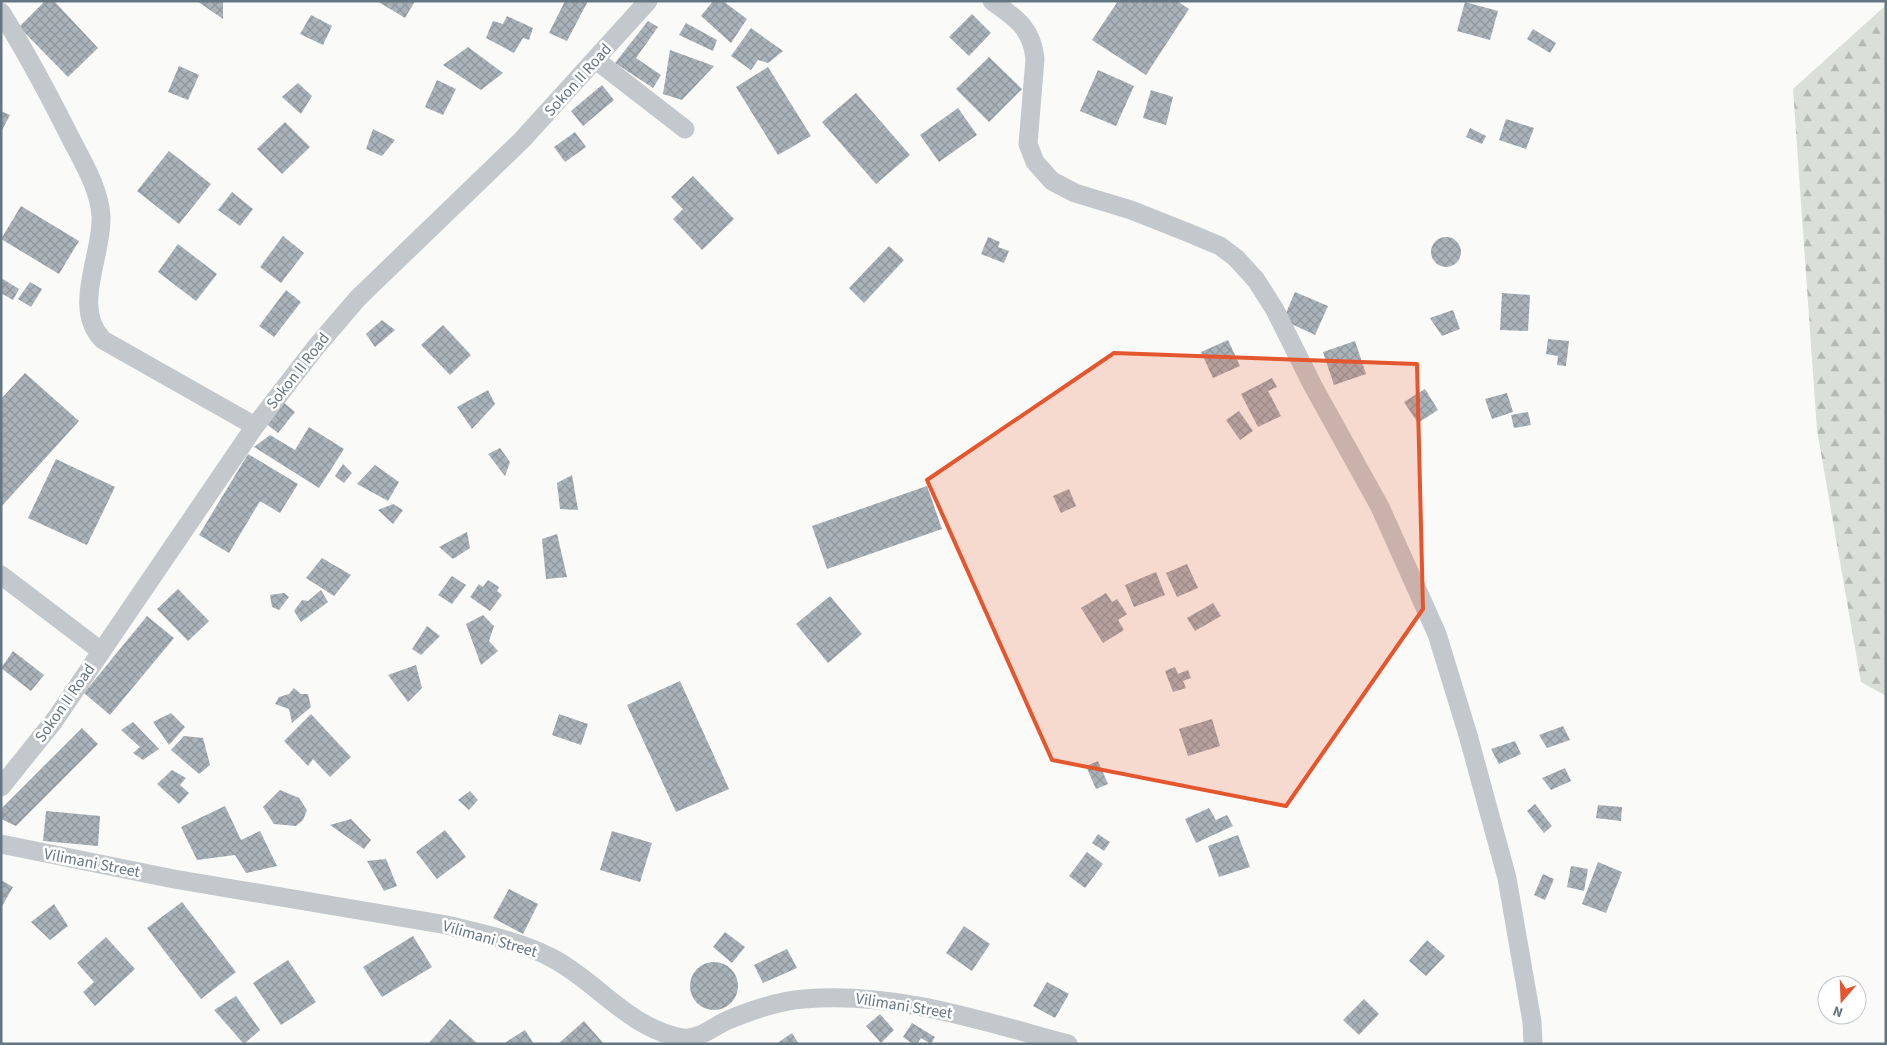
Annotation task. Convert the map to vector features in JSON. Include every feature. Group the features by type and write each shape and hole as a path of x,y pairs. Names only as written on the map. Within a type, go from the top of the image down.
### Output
{"street":[{"name":"Sokon II Road","path":"1,787 54,721 255,426 284,387 358,298 522,140 648,1"},
{"path":"992,1 1014,16 1029,34 1033,46 1034,59 1028,144 1035,162 1052,180 1075,193 1131,210 1189,233 1220,246 1236,258 1256,280 1275,310 1313,386 1380,507 1437,634 1468,735 1507,878 1532,1022 1533,1044"},
{"path":"1,12 46,88 94,184 101,215 100,241 89,296 90,320 94,331 103,340 255,426"},
{"path":"596,60 685,129"},
{"path":"1,575 101,652"},
{"name":"Vilimani Street","path":"1,844 90,864 447,925 489,935 552,958 583,977 629,1016 683,1041 705,1033 727,1021 767,1006 803,999 843,997 894,1002 980,1019 1068,1044"}],"highlighted area":[{"path":"1114,353 1417,364 1423,609 1286,806 1052,760 927,480"}],"green space":[{"path":"1886,5 1886,696 1861,682 1817,430 1793,89"}],"building":[{"path":"45,1 54,1 98,48 68,77 19,27"},
{"path":"197,1 223,1 223,19"},
{"path":"377,1 415,1 405,18"},
{"path":"565,1 588,1 567,41 549,33"},
{"path":"713,1 723,1 747,19 731,43 701,16"},
{"path":"1118,1 1177,1 1189,9 1146,75 1092,40"},
{"path":"1465,2 1498,11 1490,40 1457,31"},
{"path":"972,14 991,33 969,56 949,37"},
{"path":"311,15 332,26 323,45 300,34"},
{"path":"507,16 533,28 529,40 523,38 514,53 486,38 493,21 503,24"},
{"path":"648,21 658,27 636,58 661,75 653,88 615,63"},
{"path":"686,23 717,40 713,51 679,35"},
{"path":"751,28 783,51 768,63 758,60 751,70 731,56"},
{"path":"1533,29 1556,43 1550,53 1527,39"},
{"path":"468,47 503,73 481,90 443,65"},
{"path":"670,50 714,66 682,100 663,94"},
{"path":"989,57 1022,89 989,122 956,89"},
{"path":"179,66 199,75 188,100 168,92"},
{"path":"768,67 811,136 778,155 736,87"},
{"path":"1098,70 1134,86 1116,126 1080,111"},
{"path":"437,80 456,89 443,115 425,107"},
{"path":"298,83 312,96 301,114 282,97"},
{"path":"602,85 614,100 583,126 571,111"},
{"path":"1151,90 1173,97 1166,125 1143,118"},
{"path":"856,93 910,155 876,184 822,122"},
{"path":"958,108 977,135 939,162 920,135"},
{"path":"1,111 10,115 1,132"},
{"path":"1506,119 1534,128 1526,149 1499,140"},
{"path":"285,122 310,147 282,174 257,149"},
{"path":"1470,128 1486,136 1482,144 1466,137"},
{"path":"373,129 395,140 382,156 366,149"},
{"path":"575,132 586,147 565,162 554,147"},
{"path":"169,151 211,184 179,224 137,191"},
{"path":"693,176 734,219 702,250 673,219 683,209 671,197"},
{"path":"232,192 253,209 240,226 218,210"},
{"path":"21,206 79,241 59,274 1,239"},
{"path":"283,236 304,253 281,283 260,267"},
{"path":"988,237 1000,242 998,247 1009,251 1004,263 981,254"},
{"path":"1446,237 1452,238 1460,246 1460,258 1452,266 1446,267 1440,266 1432,258 1431,252 1432,246 1440,238"},
{"path":"178,244 217,274 196,301 158,272"},
{"path":"889,246 904,260 864,303 849,288"},
{"path":"1,278 19,289 13,300 1,293"},
{"path":"30,282 42,289 31,307 18,299"},
{"path":"286,290 301,302 274,337 259,326"},
{"path":"1295,292 1328,306 1315,335 1283,320"},
{"path":"1502,293 1530,295 1528,331 1500,330"},
{"path":"1453,310 1460,329 1442,336 1430,318"},
{"path":"382,320 395,330 375,347 366,334"},
{"path":"443,325 471,355 450,375 421,345"},
{"path":"1548,339 1569,341 1566,366 1557,365 1558,356 1546,354"},
{"path":"1228,340 1240,366 1213,378 1201,352"},
{"path":"1355,341 1366,374 1334,385 1323,352"},
{"path":"25,373 79,421 1,507 1,399"},
{"path":"1272,378 1277,387 1268,391 1281,416 1258,427 1241,394"},
{"path":"1425,389 1438,410 1418,423 1404,402"},
{"path":"488,390 495,404 472,429 457,407"},
{"path":"1507,393 1513,412 1492,419 1485,399"},
{"path":"282,401 295,412 278,433 264,422"},
{"path":"1239,411 1253,431 1240,440 1226,420"},
{"path":"1528,412 1531,425 1514,428 1511,415"},
{"path":"309,427 344,449 319,488 254,447 270,435 295,450"},
{"path":"500,448 510,462 505,476 488,454"},
{"path":"248,454 298,484 280,513 260,501 229,553 199,535"},
{"path":"56,459 115,487 87,545 28,518"},
{"path":"343,464 352,473 344,483 335,476"},
{"path":"375,465 399,482 388,501 357,484"},
{"path":"572,475 578,510 560,509 557,483"},
{"path":"927,486 942,529 827,569 812,526"},
{"path":"1069,489 1076,506 1061,513 1053,496"},
{"path":"393,504 403,510 393,524 378,510"},
{"path":"467,532 470,548 453,559 439,547"},
{"path":"557,534 567,577 546,579 542,539"},
{"path":"322,558 351,575 334,596 306,578"},
{"path":"1187,564 1198,588 1177,597 1166,573"},
{"path":"1156,572 1165,595 1134,607 1125,585"},
{"path":"452,576 466,585 452,604 438,595"},
{"path":"488,580 499,587 497,591 502,595 490,611 470,597 479,584 483,587"},
{"path":"178,589 209,621 188,641 157,609"},
{"path":"321,590 328,602 301,622 294,611 302,600 308,601"},
{"path":"284,593 289,597 279,610 272,607 270,595"},
{"path":"1106,593 1112,602 1117,599 1127,614 1118,620 1124,630 1103,643 1081,608"},
{"path":"830,596 862,634 828,663 796,624"},
{"path":"1213,603 1221,616 1195,631 1187,618"},
{"path":"483,615 494,626 489,641 498,651 481,665 466,624"},
{"path":"147,616 174,638 110,715 84,693"},
{"path":"427,626 440,636 421,655 412,649"},
{"path":"13,651 44,675 31,691 1,668"},
{"path":"416,665 422,688 408,702 388,675"},
{"path":"1175,667 1178,674 1188,670 1191,678 1183,681 1186,688 1173,692 1165,671"},
{"path":"680,681 729,789 676,812 627,705"},
{"path":"294,688 301,694 308,694 311,707 292,723 289,709 275,704 279,697 289,694"},
{"path":"171,713 185,727 169,745 153,722"},
{"path":"311,714 351,757 330,777 313,759 308,766 284,741"},
{"path":"559,714 588,724 581,745 552,735"},
{"path":"1212,719 1220,746 1188,756 1179,729"},
{"path":"133,722 159,749 143,760 133,753 140,747 121,730"},
{"path":"1563,726 1570,740 1547,748 1539,735"},
{"path":"82,728 98,744 16,826 1,819 1,809"},
{"path":"184,736 203,738 210,765 199,774 171,750"},
{"path":"1515,741 1521,754 1499,764 1491,749"},
{"path":"1098,761 1108,784 1096,789 1086,766"},
{"path":"1565,768 1571,781 1551,790 1542,778"},
{"path":"172,770 186,778 180,785 189,793 179,804 157,784"},
{"path":"280,790 299,798 307,810 303,820 296,826 274,824 263,807"},
{"path":"470,791 478,800 469,810 458,800"},
{"path":"1535,804 1552,826 1544,833 1527,811"},
{"path":"1598,805 1622,807 1621,821 1596,818"},
{"path":"225,806 241,840 260,831 277,866 246,873 235,855 197,860 181,827"},
{"path":"1209,808 1216,820 1227,815 1233,826 1196,843 1185,819"},
{"path":"46,811 100,816 98,846 43,841"},
{"path":"351,819 371,840 364,849 330,825"},
{"path":"445,830 466,857 437,879 416,852"},
{"path":"612,831 652,843 640,882 600,870"},
{"path":"1098,834 1110,842 1104,851 1092,843"},
{"path":"1238,835 1250,867 1219,877 1208,846"},
{"path":"1087,852 1103,864 1085,888 1069,876"},
{"path":"386,859 397,886 384,891 367,861"},
{"path":"1598,862 1622,872 1606,913 1582,904"},
{"path":"1571,866 1588,869 1584,891 1567,887"},
{"path":"1543,874 1554,879 1545,900 1534,895"},
{"path":"1,880 13,887 1,908"},
{"path":"509,889 538,904 523,934 493,918"},
{"path":"182,902 236,972 201,999 147,928"},
{"path":"54,904 68,926 50,940 31,922"},
{"path":"964,926 990,944 972,971 946,953"},
{"path":"725,932 745,947 732,963 713,947"},
{"path":"413,936 432,967 382,997 363,967"},
{"path":"106,937 135,969 95,1006 83,992 94,982 77,963"},
{"path":"1427,940 1445,956 1426,976 1409,961"},
{"path":"787,949 797,968 763,983 754,965"},
{"path":"288,960 316,1002 281,1025 253,983"},
{"path":"714,962 723,964 731,969 736,977 738,986 736,995 731,1003 723,1008 714,1010 705,1008 697,1003 692,995 690,986 692,977 697,969 705,964"},
{"path":"1047,982 1069,994 1055,1018 1033,1006"},
{"path":"236,996 260,1030 244,1044 214,1010"},
{"path":"1364,999 1379,1014 1359,1035 1343,1020"},
{"path":"880,1014 894,1030 881,1043 866,1026"},
{"path":"450,1019 478,1044 428,1044"},
{"path":"584,1021 604,1044 558,1044"},
{"path":"912,1023 935,1037 931,1044 921,1038 917,1044 913,1044 903,1037"},
{"path":"525,1030 534,1044 503,1044"},
{"path":"792,1033 799,1044 776,1044"}]}
